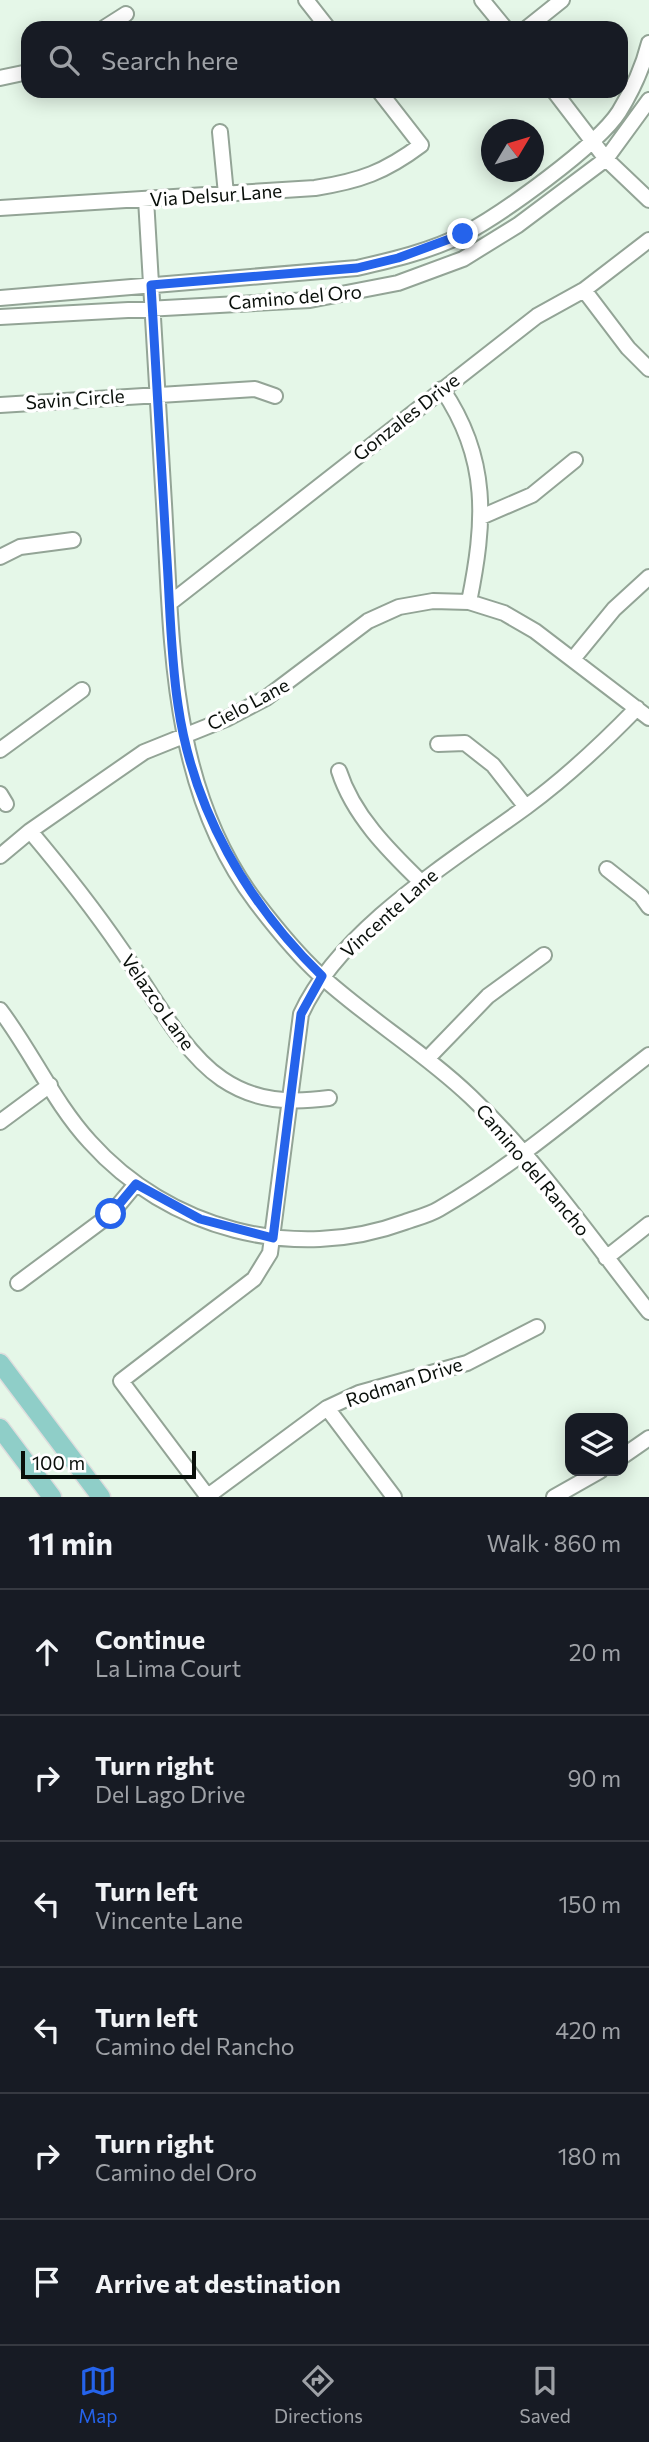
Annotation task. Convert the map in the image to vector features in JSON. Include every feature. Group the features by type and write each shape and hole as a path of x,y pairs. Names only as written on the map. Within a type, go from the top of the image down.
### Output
{"main road":[{"path":"0,1363 101,1497"},
{"path":"0,1428 52,1497"}],"street":[{"path":"306,0 322,21"},
{"path":"482,0 499,21"},
{"path":"536,21 562,0"},
{"path":"115,21 126,14"},
{"name":"Camino del Oro","path":"628,94 643,65 649,43"},
{"path":"0,78 21,74"},
{"name":"Via Delsur Lane","path":"0,208 315,188 359,181 394,166 421,145 384,98"},
{"path":"559,98 606,159 649,200"},
{"name":"Camino del Oro","path":"0,298 310,275 398,258 463,234 518,200 592,141 618,113 626,98"},
{"name":"Camino del Oro","path":"0,317 310,300 398,283 463,259 518,225 606,159 649,100"},
{"path":"220,132 226,194"},
{"name":"Camino del Rancho","path":"146,199 177,703 183,736 201,798 215,832 254,899 322,976 428,1058 473,1099 522,1152 649,1312"},
{"name":"Gonzales Drive","path":"170,603 537,316 584,290 649,240"},
{"path":"584,290 628,348 649,369"},
{"name":"Savin Circle","path":"0,405 157,393 255,389 275,396"},
{"path":"442,389 458,413 476,460 481,517 478,560 469,602"},
{"path":"481,517 532,495 560,475 575,460"},
{"path":"0,557 20,547 73,540"},
{"path":"573,659 614,610 649,577"},
{"name":"Cielo Lane","path":"0,856 30,831 144,752 226,719 266,698 368,621 399,607 433,601 469,602 504,612 535,631 649,718"},
{"path":"0,750 82,690"},
{"name":"Vincente Lane","path":"208,1497 121,1381 254,1279 270,1253 301,1014 322,976 421,882 526,807 588,758 637,708"},
{"path":"438,744 465,743 494,765 526,807"},
{"path":"339,771 345,792 373,831 421,882"},
{"name":"Velazco Lane","path":"30,831 85,897 194,1055 223,1079 255,1095 290,1103 329,1098"},
{"path":"607,869 641,896 649,907"},
{"path":"428,1058 488,996 544,955"},
{"path":"0,1010 91,1143 136,1184 200,1219 273,1238 337,1239 381,1231 437,1210 487,1179 649,1055"},
{"path":"0,1122 50,1085"},
{"path":"18,1283 111,1214 136,1184"},
{"path":"606,1258 649,1224"},
{"name":"Rodman Drive","path":"208,1497 327,1408 359,1394 467,1363 537,1327"},
{"path":"327,1408 394,1497"},
{"path":"628,1453 648,1443"},
{"path":"554,1497 591,1476"}],"route":[{"path":"111,1214 136,1184 167,1204 200,1219 273,1238 301,1014 322,976 299,954 254,899 215,832 201,798 183,736 177,703 151,285 310,275 357,268 398,258 463,234"}]}
